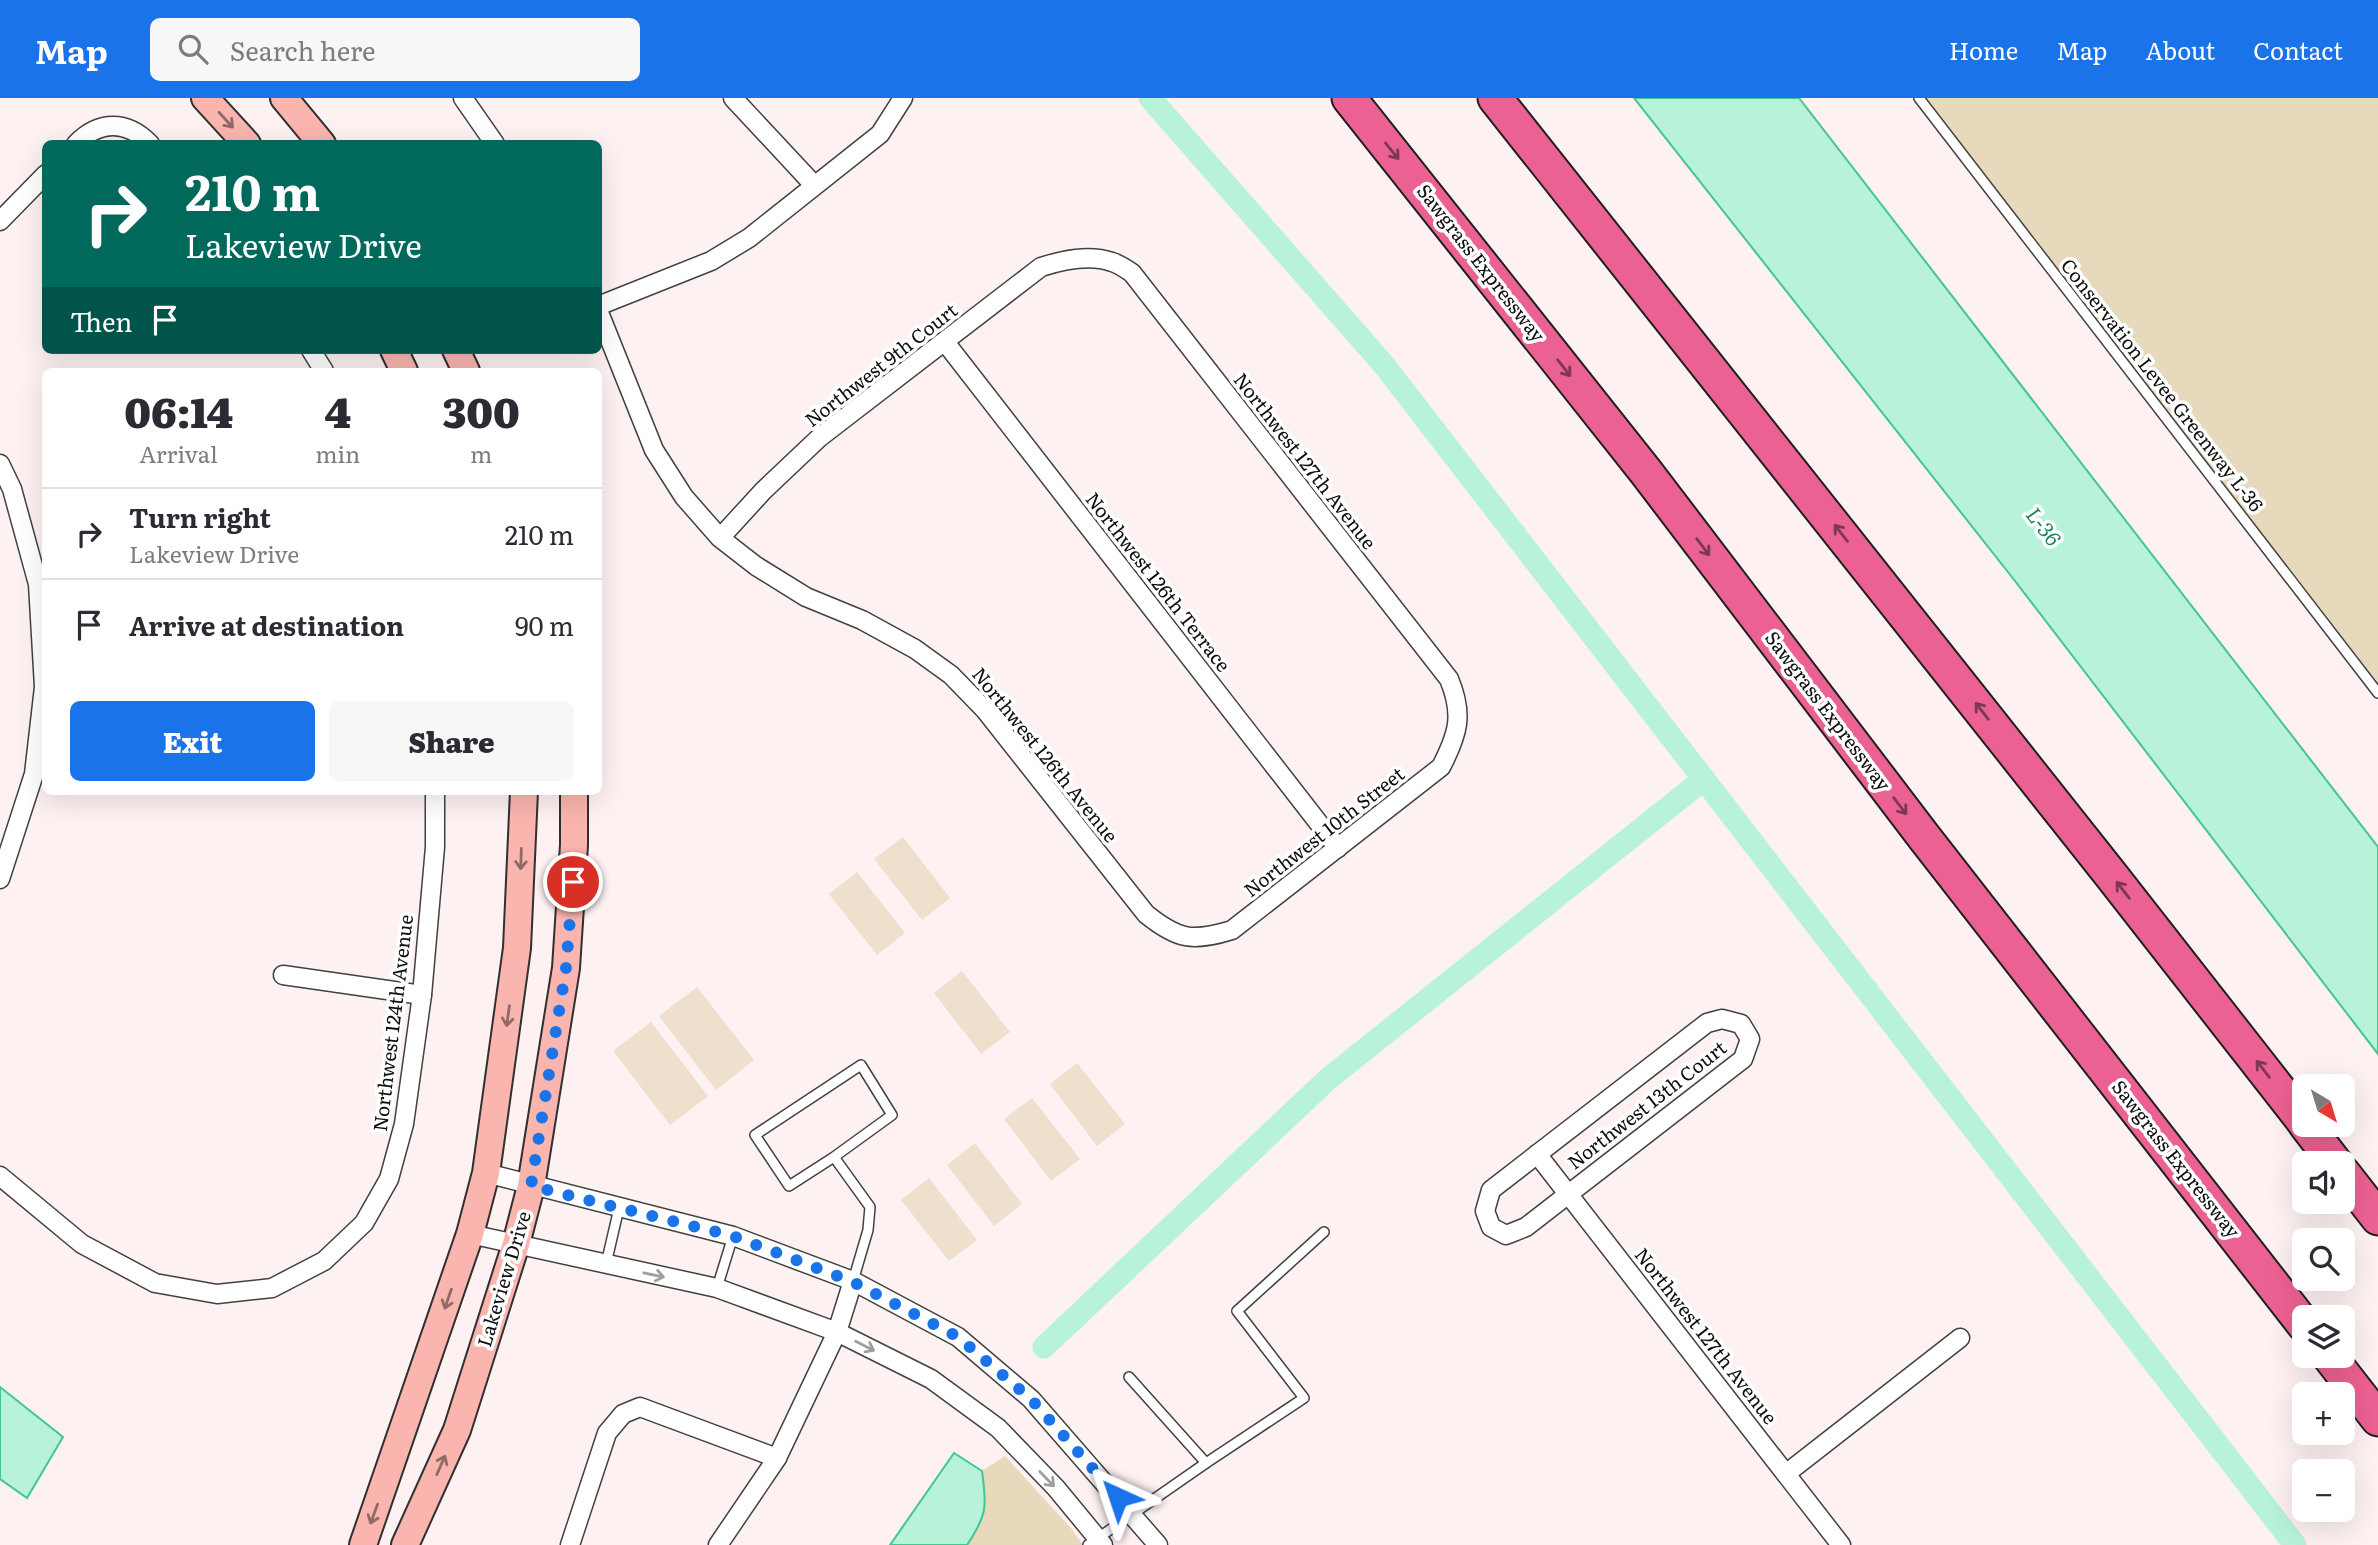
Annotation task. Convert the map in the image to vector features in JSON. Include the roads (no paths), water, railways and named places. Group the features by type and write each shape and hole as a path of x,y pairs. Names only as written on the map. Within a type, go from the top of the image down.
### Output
{"highway":[{"name":"Sawgrass Expressway","path":"1349,98 1646,472 1924,837 2292,1308"},
{"path":"1495,98 2292,1106"},
{"path":"2355,1188 2378,1218"},
{"path":"2338,1368 2378,1419"}],"street":[{"path":"205,98 243,140"},
{"path":"284,98 319,140"},
{"path":"463,98 492,140"},
{"path":"733,98 814,185"},
{"path":"602,306 711,261 749,238 880,134 903,98"},
{"path":"80,140 84,135 115,124 140,133 146,140"},
{"path":"0,221 42,178"},
{"name":"Northwest 9th Court","path":"720,537 763,491 820,437 1041,267 1064,260 1088,259"},
{"name":"Northwest 127th Avenue","path":"1088,259 1112,262 1132,273 1449,680 1457,698 1459,720"},
{"name":"Northwest 126th Avenue","path":"602,318 654,450 684,497 720,537 756,566 806,597 862,620 894,637 951,675 985,710 1146,914 1166,930 1185,937"},
{"name":"Northwest 126th Terrace","path":"945,342 1338,848"},
{"path":"0,464 12,489 38,584 42,653"},
{"path":"0,879 34,774 42,704"},
{"name":"Northwest 10th Street","path":"1185,937 1209,937 1232,930 1441,767 1452,745 1459,720"},
{"name":"Northwest 124th Avenue","path":"0,1176 82,1244 155,1283 217,1294 272,1288 324,1261 364,1223 390,1179 404,1124 422,995 435,847 435,795"},
{"path":"363,1545 470,1234 486,1173 517,948 524,795"},
{"name":"Lakeview Drive","path":"405,1545 457,1430 516,1244 531,1186 566,968 575,845 574,795"},
{"path":"283,975 422,995"},
{"name":"Northwest 13th Court","path":"1721,1019 1741,1024 1750,1038 1743,1059 1526,1227 1506,1235 1491,1227 1485,1211 1491,1190 1537,1154 1707,1023 1721,1019"},
{"name":"Northwest 127th Avenue","path":"1537,1154 1841,1545"},
{"path":"486,1173 733,1236 853,1282 958,1337 1031,1399 1133,1513 1157,1545"},
{"path":"470,1234 717,1289 837,1332 931,1379 998,1427 1056,1488 1096,1543"},
{"path":"718,1545 777,1458 837,1332 853,1282"},
{"path":"1787,1473 1960,1338"},
{"path":"569,1545 607,1433 623,1414 640,1407 777,1458"}],"lane":[{"name":"Conservation Levee Greenway L-36","path":"1919,98 2378,693"},
{"path":"861,1065 892,1115 834,1157 789,1186 755,1135 861,1065"},
{"path":"834,1157 870,1207 868,1230 853,1282"},
{"path":"606,1264 619,1208"},
{"path":"1096,1543 1133,1513 1304,1398 1237,1311 1324,1232"},
{"path":"717,1289 733,1236"},
{"path":"1129,1377 1206,1463"}],"water":[{"name":"L-36","path":"1634,98 1799,98 2378,847 2378,1054 2015,581"},
{"path":"0,1387 63,1437 27,1498 0,1479"},
{"path":"954,1453 982,1471 984,1510 967,1545 890,1545"}],"waterway":[{"path":"1150,98 1384,365 2295,1545"},
{"path":"1044,1347 1328,1079 1704,779"}]}
